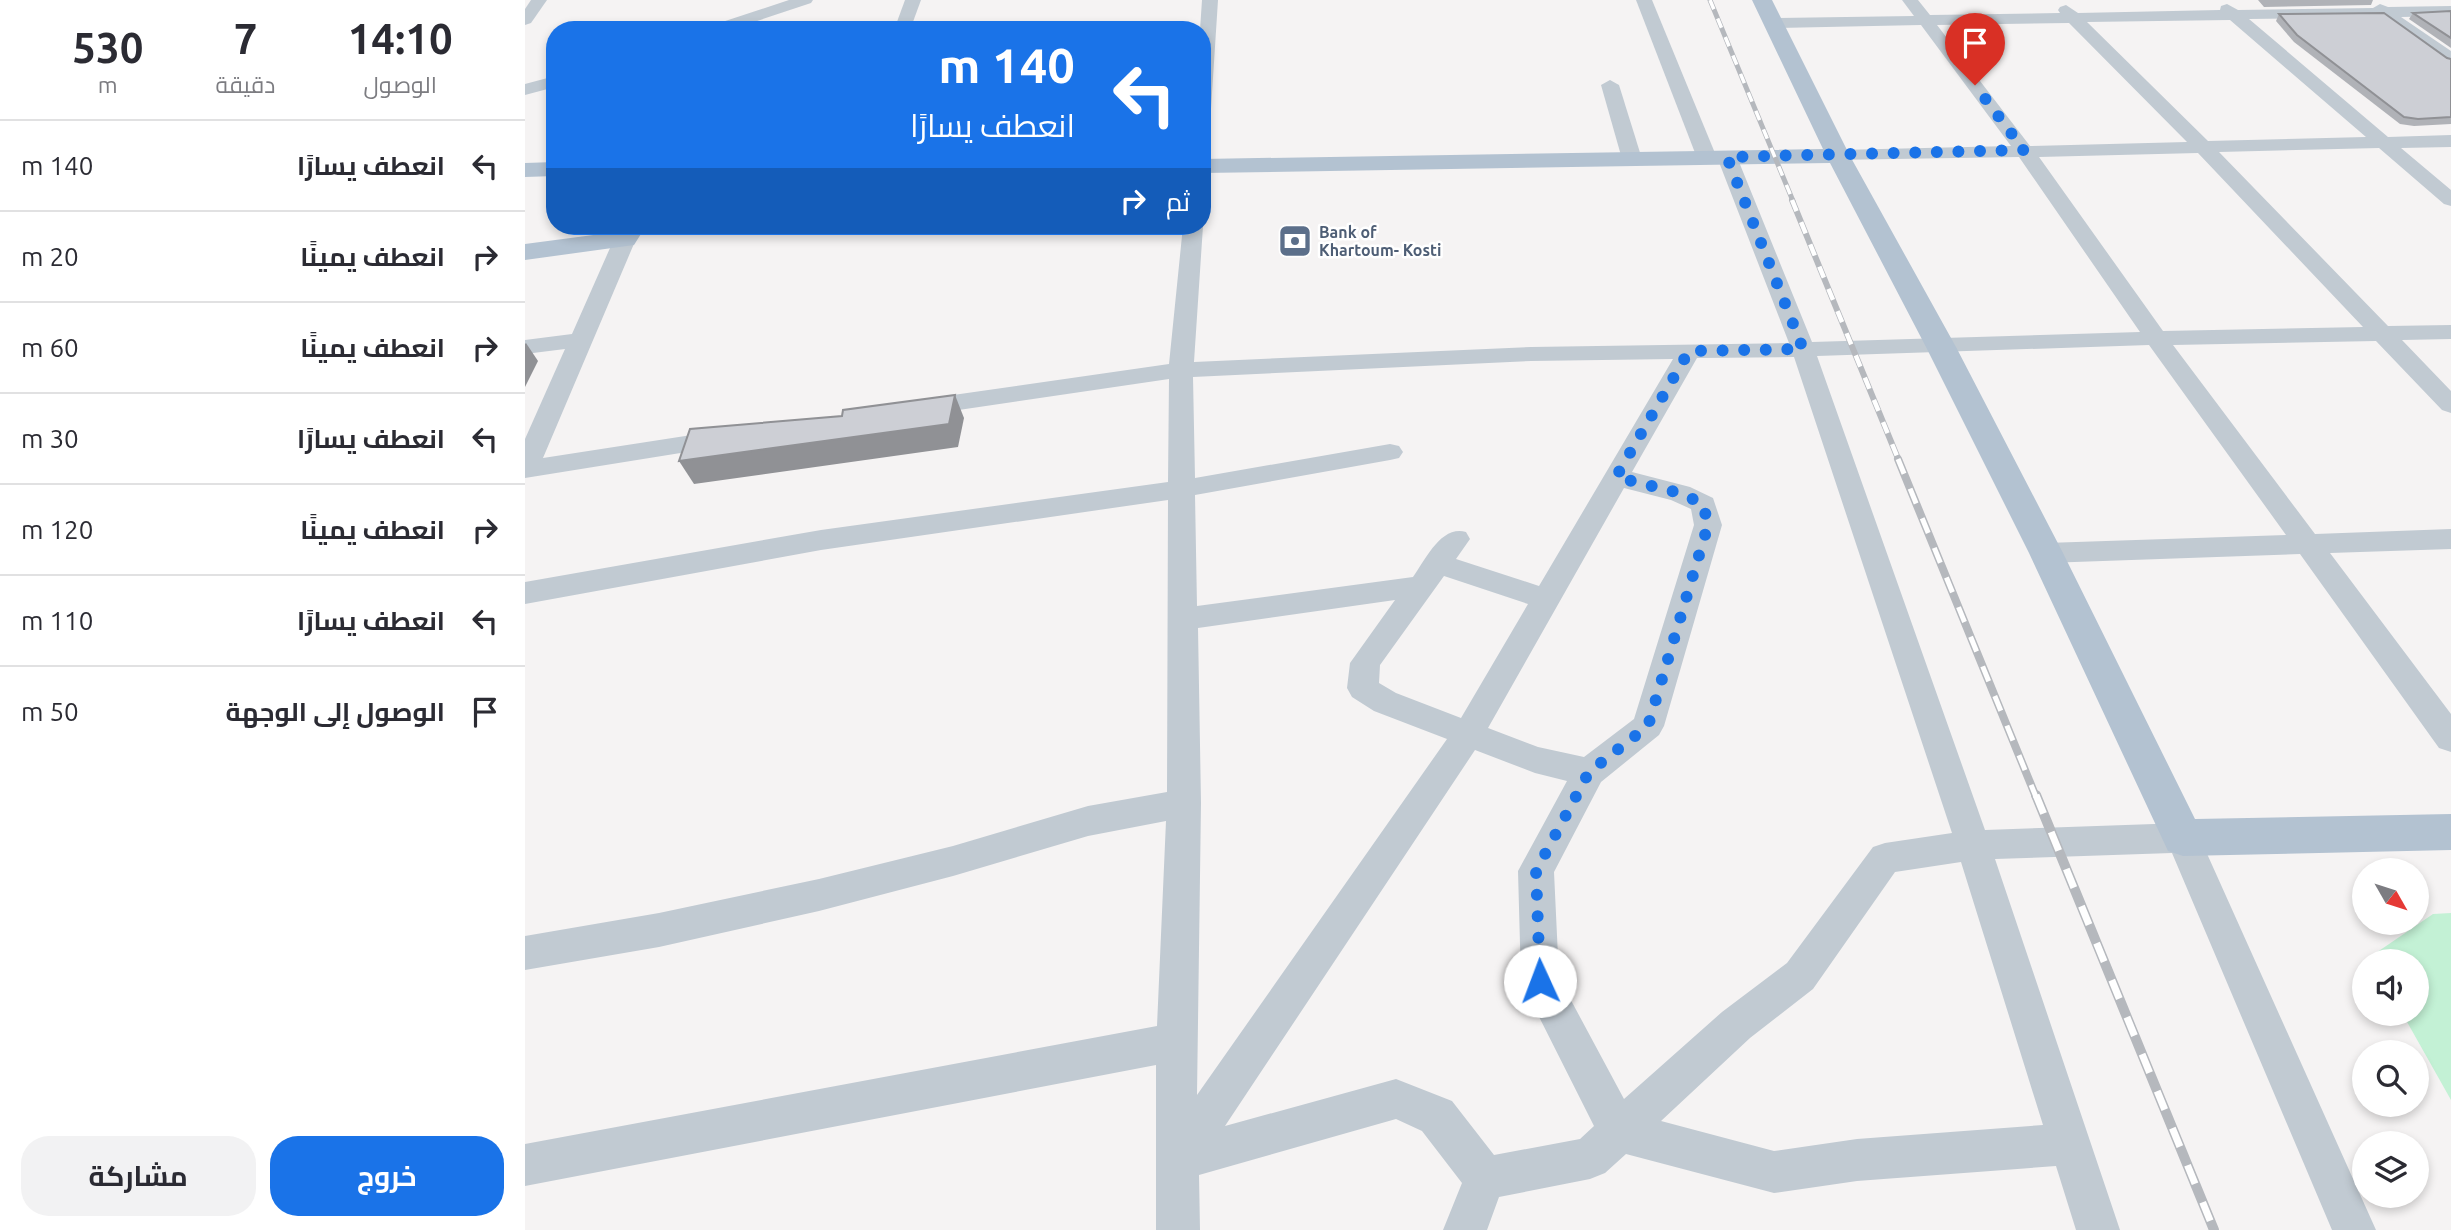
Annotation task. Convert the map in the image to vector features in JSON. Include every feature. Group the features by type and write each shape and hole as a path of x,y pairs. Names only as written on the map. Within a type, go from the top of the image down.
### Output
{"main road":[{"path":"1762,0 1838,156 1941,347 2046,553 2183,838 2451,832"},
{"path":"1211,166 1838,156"},
{"path":"525,170 546,169"},
{"path":"525,252 613,235"}],"street":[{"path":"525,20 539,0"},
{"path":"741,21 805,0"},
{"path":"905,21 913,0"},
{"path":"1208,21 1210,0"},
{"path":"1644,0 1803,349 1973,845 2098,1230"},
{"path":"1910,0 2024,150 2156,338 2451,739"},
{"path":"2057,0 2384,333 2451,405"},
{"path":"2216,0 2451,200"},
{"path":"2367,0 2451,59"},
{"path":"1774,23 2451,11"},
{"path":"525,90 546,84"},
{"path":"1611,85 1632,159"},
{"path":"1838,156 2451,141"},
{"path":"525,468 628,235"},
{"path":"1178,1230 1177,1042 1184,803 1181,370 1192,235"},
{"path":"898,411 1181,370 1531,354 1941,347 2156,338 2451,332"},
{"path":"525,347 580,340"},
{"path":"1177,1160 1469,733 1544,598 1689,351"},
{"path":"525,468 746,435"},
{"path":"525,593 821,540 1181,489 1390,452"},
{"path":"1616,477 1680,493 1703,504 1708,525 1648,726 1589,772 1536,871 1540,981 1619,1131 1774,1172 1857,1160 2071,1144"},
{"path":"1455,539 1366,663 1363,688 1385,702 1535,760 1589,772"},
{"path":"2046,553 2451,539"},
{"path":"1182,619 1429,575 1544,598"},
{"path":"525,953 659,930 819,895 953,861 1088,821 1184,803"},
{"path":"1485,1178 1590,1158 1736,1026 1800,976 1885,858 1973,845 2183,838 2354,1230"},
{"path":"525,1166 1177,1042"},
{"path":"1177,1160 1396,1099 1437,1116 1485,1178"},
{"path":"1465,1230 1485,1178"}],"green space":[{"path":"2451,913 2451,1100 2429,1061 2429,1040 2417,1040 2409,1026 2429,1026 2429,949 2382,949 2402,935 2429,935 2429,917"}],"building":[{"path":"2451,11 2451,38 2413,13"},
{"path":"2384,13 2451,59 2451,117 2404,117 2297,35 2279,14"},
{"path":"955,395 949,424 679,461 690,429 842,416 843,410"}],"railway":[{"path":"1710,0 1793,201"},
{"path":"1792,200 1899,461"},
{"path":"1898,459 2036,797"},
{"path":"2036,795 2214,1230"}],"place":[{"name":"Bank of Khartoum- Kosti","path":"1295,241"}],"route":[{"path":"1540,981 1536,871 1589,772 1648,726 1708,525 1703,504 1680,493 1616,477 1689,351 1803,349 1727,157 2024,150 1975,85"}]}
